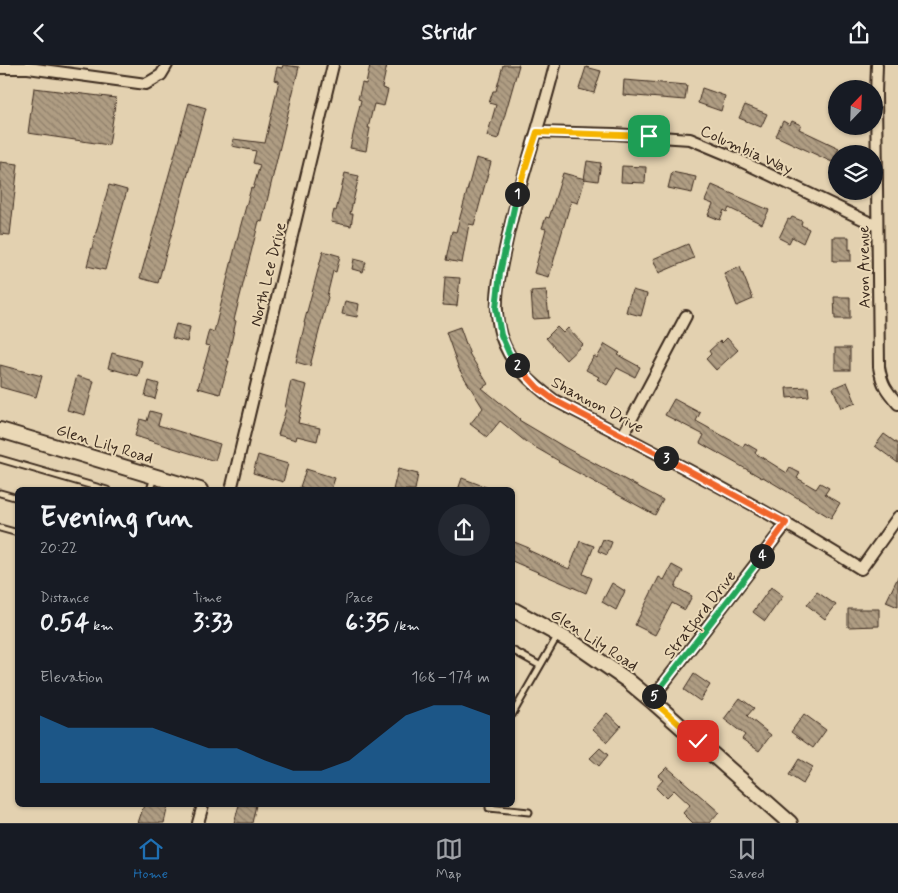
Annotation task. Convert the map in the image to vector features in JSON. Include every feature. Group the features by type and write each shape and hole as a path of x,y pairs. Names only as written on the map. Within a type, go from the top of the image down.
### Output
{"street":[{"path":"0,68 28,68 146,84 161,75 167,65"},
{"name":"North Lee Drive","path":"232,487 333,65"},
{"name":"Shannon Drive","path":"555,65 518,193 498,282 496,308 501,335 509,353 519,368 538,388 554,400 786,523 861,569 898,517"},
{"name":"Avon Avenue","path":"877,65 879,367 886,390 898,404"},
{"name":"Columbia Way","path":"537,132 614,134 690,139 726,154 877,226"},
{"path":"623,435 686,316"},
{"name":"Glen Lily Road","path":"0,430 190,487"},
{"name":"Stratford Drive","path":"652,700 786,523"},
{"name":"Glen Lily Road","path":"515,611 610,668 652,700 790,823"},
{"path":"198,823 202,807"}],"lane":[{"path":"0,459 96,487"},
{"path":"151,487 154,476"},
{"path":"0,493 15,497"},
{"path":"0,528 15,532"},
{"path":"515,709 558,635"},
{"path":"515,652 539,665"},
{"path":"489,807 529,812"}],"building":[{"path":"283,65 299,67 262,222 259,221 234,320 236,321 227,361 229,361 220,394 198,388 210,346 205,345 209,330 214,332 251,188 253,189 260,165 253,163 256,151 232,146 233,139 265,143 279,81 274,80 277,67 282,68"},
{"path":"370,65 387,65 382,88 388,90 384,106 374,104 368,128 370,128 366,151 350,148 361,100 358,99 362,83 366,84"},
{"path":"503,65 519,65 498,139 487,136 496,105 489,103 493,91 496,91"},
{"path":"586,67 601,71 594,93 579,89"},
{"path":"624,80 687,85 685,100 623,95"},
{"path":"34,88 116,98 109,145 28,133"},
{"path":"702,88 725,96 721,111 698,103"},
{"path":"189,103 206,108 158,283 140,278"},
{"path":"745,105 767,114 761,127 739,118"},
{"path":"783,121 790,125 792,121 801,125 799,129 833,145 828,145 828,160 776,136"},
{"path":"476,158 491,162 474,225 469,224 462,263 446,260 452,231 456,232"},
{"path":"587,161 601,163 598,181 584,179"},
{"path":"0,162 18,164 10,235 0,234"},
{"path":"622,166 646,167 645,183 621,182"},
{"path":"672,172 696,177 692,193 668,188"},
{"path":"345,173 359,176 350,214 353,214 351,226 331,222 334,210 336,211"},
{"path":"563,173 585,179 578,203 571,201 549,277 534,273 546,229 542,228 546,217 549,218"},
{"path":"109,185 127,190 105,270 87,266"},
{"path":"712,185 769,210 762,224 729,208 727,212 724,210 720,220 708,215 713,204 705,201"},
{"path":"792,217 802,221 801,225 809,229 803,243 792,237 789,243 779,238 788,219 790,220"},
{"path":"833,237 849,237 851,261 833,261"},
{"path":"688,244 694,258 659,273 653,259"},
{"path":"323,251 340,256 336,272 333,271 310,366 296,362"},
{"path":"354,259 366,262 363,272 352,269"},
{"path":"740,267 753,299 737,306 724,273"},
{"path":"445,277 460,278 457,306 443,305"},
{"path":"546,290 549,318 533,319 531,291"},
{"path":"632,290 647,294 641,316 626,312"},
{"path":"834,297 850,297 850,319 835,319"},
{"path":"345,301 359,304 357,317 342,314"},
{"path":"176,324 190,327 187,342 172,338"},
{"path":"460,327 470,355 488,384 482,388 519,420 566,448 663,500 655,515 558,462 526,442 500,421 487,437 470,424 483,408 459,369 446,332"},
{"path":"557,327 563,333 568,328 583,344 566,360 546,338"},
{"path":"727,338 738,350 716,370 706,359 711,354 709,351 720,341 722,343"},
{"path":"605,344 620,353 618,355 640,367 635,377 617,368 607,385 597,379 599,377 586,370 594,356 597,358"},
{"path":"835,348 850,348 850,370 835,370"},
{"path":"112,353 142,361 138,376 108,368"},
{"path":"0,365 42,376 36,397 0,387"},
{"path":"77,376 94,381 85,415 67,410"},
{"path":"149,381 159,384 155,399 145,396"},
{"path":"291,381 307,385 298,423 320,428 317,441 297,436 296,440 278,435 286,409"},
{"path":"847,382 856,403 841,408 833,388"},
{"path":"808,387 809,396 787,398 786,388"},
{"path":"674,399 700,413 696,421 743,447 745,443 757,450 755,453 787,473 790,468 800,473 797,478 816,489 820,483 829,488 825,494 840,503 831,518 763,477 700,443 704,435 665,415"},
{"path":"150,411 161,414 158,425 220,444 215,461 135,436 140,419 147,421"},
{"path":"884,434 898,444 898,463 875,446"},
{"path":"258,455 288,464 283,482 253,473"},
{"path":"306,469 335,478 332,487 300,487"},
{"path":"398,469 418,474 416,487 394,487"},
{"path":"462,478 486,487 459,487"},
{"path":"603,539 612,542 607,555 598,551"},
{"path":"580,541 594,546 583,574 592,578 586,593 515,562 515,542 569,569"},
{"path":"672,565 683,571 675,587 692,596 685,610 672,603 655,635 635,625 659,577 664,580"},
{"path":"898,577 898,607 886,602"},
{"path":"612,583 625,591 616,610 602,602"},
{"path":"771,587 783,596 765,621 753,612"},
{"path":"817,592 836,605 825,619 807,605"},
{"path":"848,609 879,609 879,626 848,627"},
{"path":"694,674 710,685 700,701 684,690"},
{"path":"740,698 754,708 747,716 771,735 759,751 742,739 745,735 724,719"},
{"path":"607,713 621,726 607,742 593,729"},
{"path":"804,714 826,730 813,748 791,732"},
{"path":"600,748 608,755 599,766 590,758"},
{"path":"799,759 813,767 803,784 789,775"},
{"path":"667,767 719,812 709,823 693,823 683,813 690,805 674,790 666,798 656,788 663,780 658,776"},
{"path":"143,807 168,807 164,823 138,823"},
{"path":"238,807 256,807 252,823 234,823"}],"route":[{"path":"649,136 537,132 518,193 500,273 496,308 501,335 509,353 524,375 554,400 737,495 786,523 652,700 698,741"}]}
